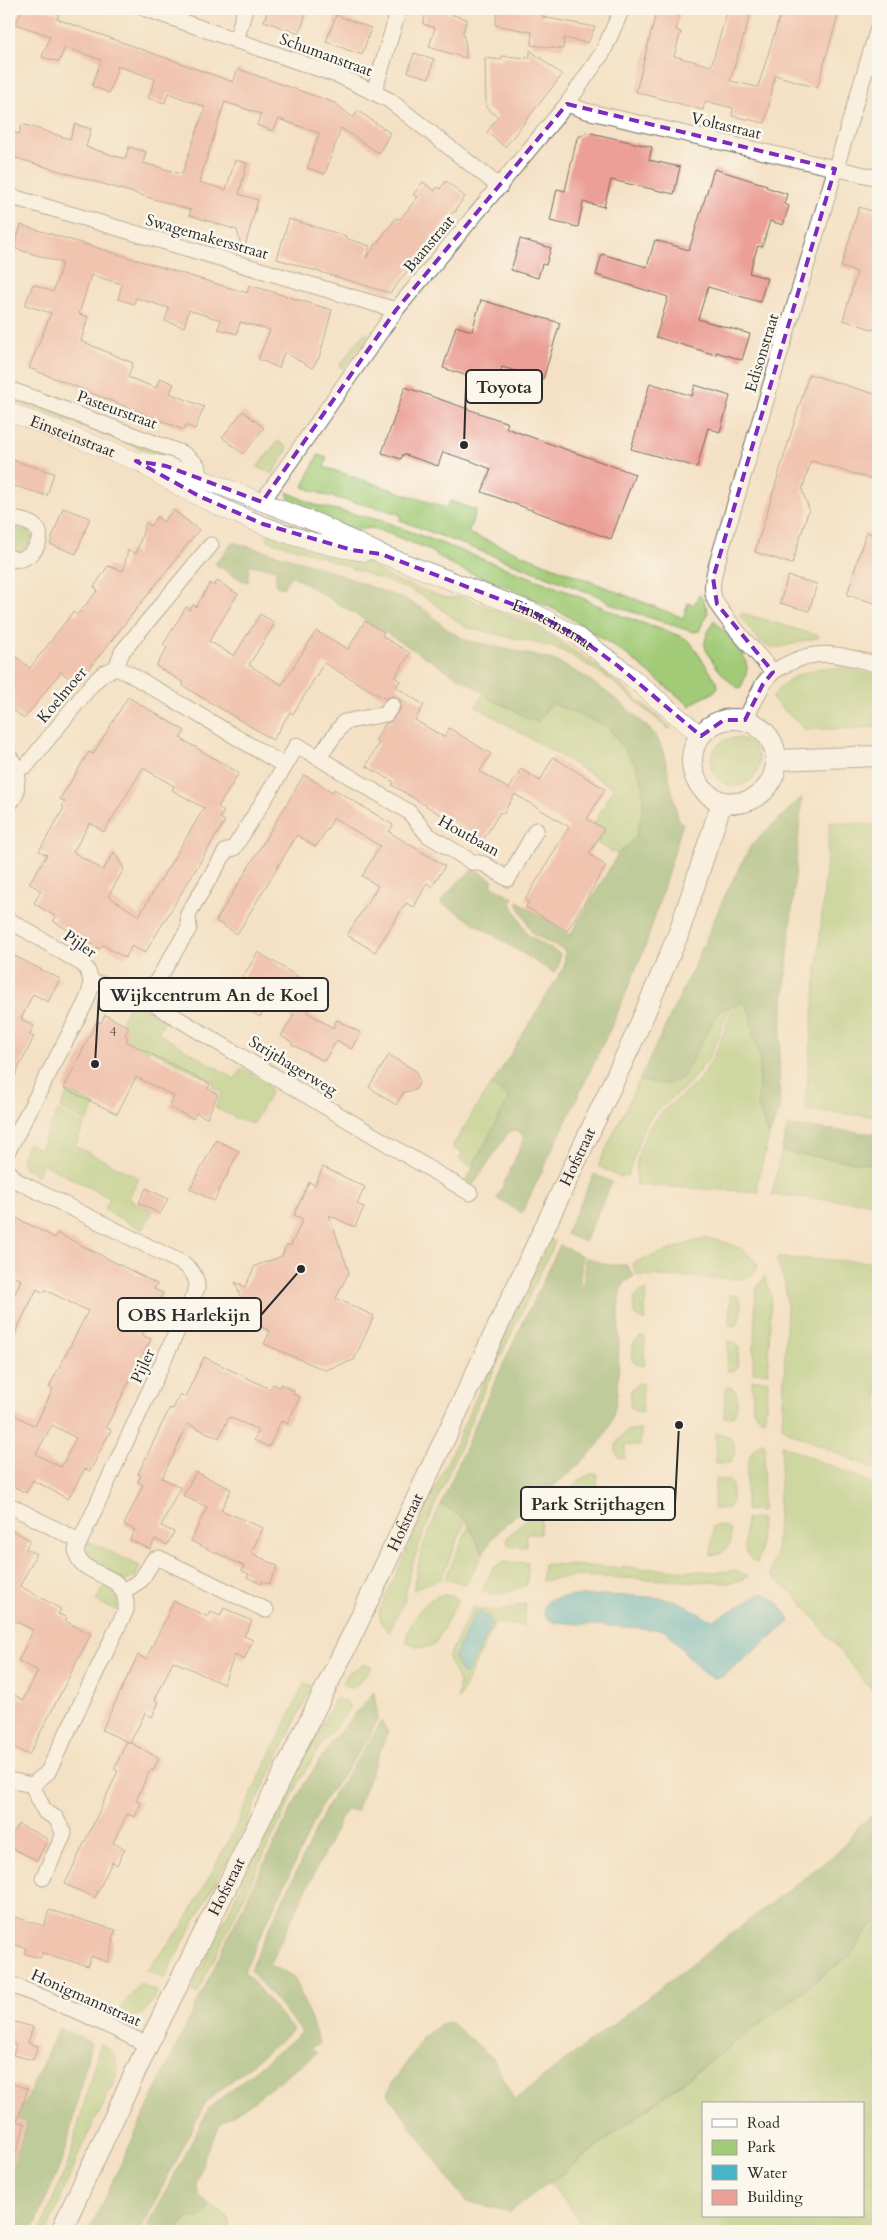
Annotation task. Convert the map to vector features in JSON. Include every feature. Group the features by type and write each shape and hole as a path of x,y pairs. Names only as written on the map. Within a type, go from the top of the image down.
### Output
{"main road":[{"path":"724,720 745,720 761,728 768,735 776,751 776,771 765,791 745,803 722,802 703,790 694,774 692,758 695,746 700,736 711,726 724,720"},
{"path":"777,760 878,756"},
{"name":"Hofstraat","path":"61,2231 148,2045 345,1648 635,1036 678,935 722,802"}],"street":[{"name":"Schumanstraat","path":"146,9 342,77 374,92 388,100 500,187"},
{"path":"236,41 246,9"},
{"path":"374,92 399,9"},
{"name":"Baanstraat","path":"262,502 396,310 567,104 603,52 622,9"},
{"name":"Edisonstraat","path":"774,672 721,610 714,597 712,587 715,570 878,28"},
{"name":"Voltastraat","path":"567,104 586,111 878,178"},
{"name":"Swagemakersstraat","path":"9,196 396,310"},
{"name":"Pasteurstraat","path":"9,389 184,454 197,465 202,479"},
{"name":"Einsteinstraat","path":"9,412 136,461 165,479 199,496 263,524 352,550 381,554"},
{"name":"Einsteinstraat","path":"136,461 166,466 202,479 343,534 381,554 533,612 577,636 618,666 700,736"},
{"path":"9,518 36,527 40,533 40,538 29,556 24,559 14,560 9,557"},
{"path":"211,545 122,652 116,668 285,766"},
{"path":"745,720 763,684 774,672 799,659 820,654 840,654 878,665"},
{"name":"Koelmoer","path":"9,805 16,794 13,763 27,766 98,677 116,668"},
{"path":"319,757 344,722 386,714 392,705"},
{"name":"Houtbaan","path":"146,999 189,928 188,914 226,851 234,848 297,745 409,812 428,835 472,862 484,864 508,879 536,830"},
{"name":"Pijler","path":"9,920 84,965 90,973 92,984 85,1004 9,1149"},
{"name":"Strijthagerweg","path":"92,984 125,987 470,1193"},
{"name":"Pijler","path":"9,1172 18,1181 184,1264 193,1272 197,1280 193,1301 79,1541"},
{"path":"9,1505 79,1541 77,1557 81,1563 115,1582 124,1591 126,1600 126,1610 120,1624 48,1772 32,1785"},
{"path":"124,1591 142,1580 150,1562 159,1558 266,1610"},
{"path":"9,1780 32,1785"},
{"path":"32,1785 44,1812 56,1818 64,1834 43,1878"},
{"name":"Honigmannstraat","path":"9,1984 82,2013 148,2045"}],"highlighted area":[{"path":"567,104 835,169 713,578 717,604 773,672 763,684 745,720 724,720 701,736 618,666 577,636 533,612 381,554 352,550 263,524 199,496 136,461 166,466 262,502 396,310"}],"green space":[{"path":"365,332 369,335 343,369 339,366"},
{"path":"9,393 182,458 185,465 78,425 78,422 70,422 9,399"},
{"path":"278,441 288,448 273,474 257,467"},
{"path":"318,455 327,458 324,467 446,508 450,501 476,510 468,533 683,618 688,603 694,605 699,595 702,597 708,612 699,631 693,632 615,606 598,596 400,520 401,515 315,492 303,487"},
{"path":"287,492 315,505 383,521 571,593 622,616 683,637 691,643 717,682 718,687 712,693 690,706 626,654 564,614 507,587 455,567 426,548 373,528 353,530 311,514 290,502"},
{"path":"9,526 29,532 32,535 32,540 22,552 15,553 9,549"},
{"path":"270,532 364,561 392,579 446,598 463,597 536,626 599,667 671,728 668,729 612,681 573,656 554,647 465,627 427,598 413,591 308,552 269,541 267,537"},
{"path":"233,542 311,564 404,599 427,611 447,629 466,640 554,660 584,676 620,702 656,735 664,754 679,822 683,823 646,945 614,1021 522,1213 497,1199 523,1141 521,1133 515,1130 509,1132 473,1185 463,1186 509,1097 491,1086 564,967 565,951 533,934 517,903 518,901 570,935 618,854 636,837 643,809 643,784 636,765 608,727 554,704 548,707 538,721 527,718 490,698 291,575 283,588 276,586 276,569 249,565 248,582 241,580 215,564"},
{"path":"742,613 819,636 818,638 782,647 770,647 761,642 751,631 739,615"},
{"path":"714,620 745,655 743,657 747,669 740,689 712,661 705,647 706,637"},
{"path":"821,668 845,668 878,676 878,727 806,730 772,699 781,686 793,678"},
{"path":"484,693 491,700 512,709 529,720 542,717 548,707 553,704 608,727 636,765 643,784 643,809 636,837 618,855 597,843 604,830 594,823 614,788 476,706"},
{"path":"735,738 744,740 752,745 757,753 759,762 757,771 752,779 744,784 735,786 726,784 718,779 713,771 711,762 713,753 718,745 726,740"},
{"path":"802,797 779,1057 780,1110 769,1136 758,1107 760,1054 753,1035 751,1014 744,1002 718,1011 683,1077 669,1084 639,1081 695,964 725,895 751,845"},
{"path":"830,822 878,825 878,1117 807,1110 805,1108"},
{"path":"474,869 493,880 491,885 514,898 511,903 528,935 560,954 558,968 554,973 440,902 460,880"},
{"path":"131,1001 164,1021 158,1033 235,1079 242,1068 268,1084 271,1092 253,1124 237,1119 215,1107 222,1093 212,1087 214,1082 149,1049 147,1052 126,1041 128,1037 125,1035 121,1023"},
{"path":"744,1001 752,1014 753,1035 760,1054 758,1107 769,1136 757,1183 759,1192 637,1185 637,1159 647,1131 660,1114 691,1087 706,1070 716,1052 734,1005"},
{"path":"730,1007 710,1057 688,1085 652,1115 643,1129 628,1175 620,1177 598,1166 639,1081 669,1084 708,1031 718,1011"},
{"path":"490,1085 510,1097 472,1167 459,1159 463,1153 452,1147"},
{"path":"69,1091 96,1106 86,1122 60,1108"},
{"path":"58,1111 84,1125 75,1146 139,1178 129,1199 153,1211 143,1230 104,1210 110,1198 43,1164 37,1175 24,1168 21,1159 28,1143 40,1149"},
{"path":"788,1126 878,1134 878,1165 781,1152"},
{"path":"781,1152 878,1165 878,1203 772,1195"},
{"path":"594,1174 612,1182 584,1242 566,1234"},
{"path":"550,1239 555,1242 482,1395 425,1529 409,1574 405,1600 389,1632 381,1623 379,1611"},
{"path":"706,1239 728,1243 747,1254 758,1265 752,1275 741,1279 637,1275 632,1263"},
{"path":"560,1245 582,1256 580,1285 583,1290 585,1257 608,1265 627,1265 634,1276 625,1282 620,1292 618,1372 613,1417 606,1433 595,1449 564,1478 501,1529 483,1553 466,1520 441,1504 482,1409"},
{"path":"778,1258 878,1262 878,1471 789,1432 782,1426 787,1307 785,1283 777,1261"},
{"path":"765,1276 771,1296 768,1373 753,1372 756,1289"},
{"path":"641,1291 646,1291 645,1320 634,1314 635,1298"},
{"path":"730,1295 738,1296 741,1303 741,1315 736,1325 729,1325"},
{"path":"640,1337 645,1337 644,1366 632,1360 633,1344"},
{"path":"728,1341 736,1343 739,1348 737,1368 734,1371 727,1371"},
{"path":"752,1380 768,1380 765,1419 759,1417 753,1410"},
{"path":"638,1383 643,1384 642,1413 630,1407 631,1390"},
{"path":"730,1387 736,1392 736,1410 732,1417 724,1417 726,1388"},
{"path":"629,1430 641,1430 640,1446 625,1445 625,1459 618,1457 616,1446 622,1435"},
{"path":"716,1433 728,1436 733,1442 735,1453 730,1463 716,1463"},
{"path":"763,1442 765,1445 762,1511 746,1510 746,1482 749,1462 756,1446"},
{"path":"782,1445 878,1486 878,1698 800,1601 770,1574 776,1554"},
{"path":"591,1474 598,1474 597,1490 583,1490 582,1503 573,1502 570,1498 571,1489 579,1480"},
{"path":"715,1479 728,1480 732,1484 732,1501 728,1508 714,1509"},
{"path":"441,1504 466,1520 441,1579 413,1590 421,1552"},
{"path":"541,1518 540,1534 527,1534 526,1547 508,1544 507,1537 527,1519"},
{"path":"746,1519 761,1519 760,1553 757,1563 748,1555 746,1550"},
{"path":"722,1525 730,1530 730,1544 722,1553 711,1555 713,1526"},
{"path":"469,1526 483,1553 466,1584 445,1579"},
{"path":"88,1541 140,1566 136,1577 125,1581 99,1566 89,1556 87,1549"},
{"path":"503,1562 528,1563 527,1585 502,1594 482,1592 493,1568"},
{"path":"543,1564 720,1572 734,1570 748,1576 729,1583 579,1576 542,1581"},
{"path":"104,1587 116,1596 118,1602 116,1610 96,1601"},
{"path":"443,1595 452,1596 458,1600 436,1642 429,1646 421,1647 406,1641 407,1634 418,1612 429,1601"},
{"path":"526,1603 524,1626 495,1623 458,1700 459,1682 449,1661 449,1656 473,1607 502,1611","holes":["479,1612 492,1624 468,1672 461,1673 454,1658 475,1613"]},
{"path":"364,1664 372,1667 356,1686 350,1688 343,1684 349,1672"},
{"path":"305,1683 312,1686 239,1838 164,1978 147,1970 184,1924 227,1844"},
{"path":"374,1692 378,1718 368,1739 324,1801 244,1971 293,2030 205,2103 140,2231 89,2231 245,1902 304,1784 335,1737"},
{"path":"336,1698 348,1703 350,1709 320,1746 300,1780 197,1994 191,1991 285,1792"},
{"path":"381,1721 388,1731 356,1811 346,1809 269,1965 294,1976 320,2044 310,2047 317,2053 221,2123 206,2153 196,2184 199,2195 209,2205 207,2211 198,2218 188,2217 174,2231 145,2231 209,2108 302,2032 250,1970 326,1808"},
{"path":"878,1810 878,1920 868,1928 852,1953 510,2212 465,2201 387,2093 421,2042 421,2039 440,2024 450,2022 493,2058 514,2100 838,1852 861,1824"},
{"path":"878,1920 878,2231 588,2231 550,2183 852,1954 868,1928"},
{"path":"140,1984 157,1991 146,2009 137,2016 131,2017 115,2014"},
{"path":"59,2027 91,2043 69,2136 61,2163 33,2231 9,2231 9,2147 18,2150 27,2123 9,2117 14,2104 23,2107"},
{"path":"100,2043 115,2056 118,2065 117,2076 82,2147 47,2231 40,2231 69,2161"},
{"path":"209,2205 225,2215 229,2221 229,2231 174,2231 189,2217 198,2218 207,2211"}],"water":[{"path":"762,1593 779,1604 790,1622 722,1677 714,1678 703,1673 665,1630 552,1622 544,1615 545,1604 556,1598 588,1595 629,1596 673,1600 714,1620"},
{"path":"479,1612 491,1618 492,1624 468,1672 463,1675 454,1658 475,1613"}],"building":[{"path":"22,9 45,9 59,14 57,19 233,82 238,69 335,103 353,118 358,111 390,133 379,153 341,128 325,174 307,168 319,133 279,119 273,131 257,125 261,114 225,102 199,182 226,190 235,160 247,163 239,194 258,200 243,253 237,230 189,215 191,210 9,156 9,131 19,134 22,124 70,139 75,124 91,129 86,147 125,159 129,147 146,152 143,163 182,174 205,107 168,93 165,103 148,98 155,79 118,66 109,93 92,86 101,60 65,47 59,62 42,57 50,36 16,24"},
{"path":"268,9 308,9 299,34 264,21"},
{"path":"427,9 448,9 446,13 467,19 463,32 466,58 429,47 435,28 423,24"},
{"path":"498,9 543,9 542,17 595,27 588,43 564,38 563,49 531,45 532,32 495,25"},
{"path":"657,9 678,9 677,14 680,14 676,30 681,32 674,56 711,66 728,9 752,9 730,81 758,87 782,9 840,9 817,88 775,75 765,123 732,116 733,108 705,101 703,110 636,92"},
{"path":"336,15 371,28 362,55 326,42"},
{"path":"530,50 562,75 505,147 487,132 498,117 486,107 485,58 501,60 502,56 530,58"},
{"path":"414,53 434,59 429,78 408,72"},
{"path":"587,132 652,147 649,160 680,167 674,194 611,180 604,207 583,202 578,227 550,221 557,189 565,191 577,138"},
{"path":"714,169 767,185 766,187 787,194 784,204 789,206 783,225 770,221 762,247 758,246 749,273 767,278 760,302 708,287 698,319 750,334 742,360 716,352 716,355 656,337 668,297 596,275 602,254 647,267 655,240 689,250"},
{"path":"446,181 465,197 457,207 456,212 454,211 390,293 277,259 289,219 346,236 345,238 370,246 366,258 396,218 400,219 418,197 413,195 423,182 435,191 437,187 440,189"},
{"path":"859,207 878,213 878,331 843,320 857,272 841,267"},
{"path":"21,225 247,293 249,285 332,310 319,358 312,368 284,352 279,368 258,359 270,330 240,322 237,334 218,329 221,320 189,310 184,327 165,321 169,308 136,298 134,304 118,299 122,284 91,275 79,314 88,317 81,341 133,363 128,377 156,388 160,378 174,384 170,393 204,407 195,429 186,425 184,430 29,368 51,313 25,305 33,284 53,292 62,263 14,248"},
{"path":"520,239 551,248 546,265 542,264 538,278 511,270"},
{"path":"481,300 560,323 543,379 502,367 496,385 443,368 456,326 472,331"},
{"path":"809,374 878,395 878,481 811,461 802,490 809,509 792,564 755,552"},
{"path":"650,383 692,396 695,385 730,396 720,432 708,428 697,467 631,449"},
{"path":"405,387 508,423 506,428 635,474 611,539 482,492 491,469 471,461 443,452 438,466 403,454 401,459 382,453"},
{"path":"243,411 264,428 243,454 222,437"},
{"path":"9,459 54,473 47,496 9,484"},
{"path":"63,508 90,518 76,554 50,544"},
{"path":"173,510 199,530 77,684 61,672 24,719 9,706 9,651 30,668 73,612 77,615 98,590 94,587 108,566 123,571 128,550 136,554 146,522 150,526 157,517 163,522"},
{"path":"866,532 878,536 878,604 847,595"},
{"path":"788,576 817,584 809,611 780,603"},
{"path":"217,581 238,594 209,641 234,656 260,614 275,623 249,665 282,685 316,631 348,649 365,621 384,632 382,636 410,653 395,677 400,681 396,687 424,705 415,720 444,737 449,728 491,754 480,771 509,789 521,769 540,781 553,757 605,789 587,819 604,829 589,854 606,866 567,931 526,907 529,902 525,900 569,827 515,794 503,814 500,812 483,840 392,785 394,782 366,766 379,743 375,741 385,724 391,722 400,710 401,701 397,697 392,696 385,699 324,663 293,714 290,712 273,740 183,686 184,683 156,666 167,648 163,645 186,607 190,610 193,605 196,607 210,583 214,586"},
{"path":"128,697 185,731 180,738 239,773 218,807 224,812 220,818 225,821 145,953 132,946 125,958 103,945 100,949 53,921 56,917 34,903 41,891 29,883 47,855 39,851 64,808 62,806 65,802 60,799 89,752 93,754","holes":["143,768 174,786 172,790 204,808 139,916 108,896 124,869 114,852 103,870 73,852 90,823 104,832"]},
{"path":"304,775 333,792 334,789 393,825 389,832 445,866 432,887 427,883 414,907 406,903 375,952 347,935 378,886 362,876 380,846 334,818 316,847 297,835 237,934 216,921"},
{"path":"258,952 308,983 302,997 312,1004 307,1012 333,1028 337,1020 361,1033 351,1049 337,1040 324,1061 291,1044 292,1042 281,1036 294,1015 270,1001 260,1017 229,1000"},
{"path":"9,953 60,979 48,1002 33,994 21,1019 34,1026 29,1035 34,1037 9,1088"},
{"path":"105,1015 129,1027 125,1035 128,1037 126,1041 210,1084 208,1089 218,1094 207,1118 196,1113 193,1119 169,1107 174,1096 136,1077 117,1114 64,1088 97,1021 101,1023"},
{"path":"389,1055 416,1071 419,1083 415,1090 404,1092 396,1105 369,1087"},
{"path":"216,1140 239,1151 214,1201 190,1189"},
{"path":"323,1167 365,1187 357,1204 364,1207 355,1227 329,1215 349,1272 336,1298 374,1316 354,1360 325,1370 264,1344 270,1331 249,1321 235,1282 245,1287 255,1266 282,1256 286,1246 291,1245 303,1219 294,1215 309,1182 315,1185"},
{"path":"146,1188 168,1199 160,1214 139,1203"},
{"path":"9,1214 55,1238 57,1233 87,1248 157,1284 154,1289 163,1293 142,1335 151,1339 106,1427 111,1430 90,1471 85,1469 68,1499 33,1480 26,1493 9,1484 9,1412 35,1426 53,1389 49,1387 88,1311 45,1290 44,1293 37,1289 9,1345 9,1306 21,1280 9,1274","holes":["52,1425 76,1438 61,1467 36,1454"]},
{"path":"204,1357 270,1389 273,1384 280,1387 281,1384 294,1391 293,1394 300,1397 287,1424 281,1421 269,1447 254,1440 259,1430 229,1417 219,1438 188,1424 162,1478 180,1487 161,1526 174,1532 167,1545 155,1539 150,1549 130,1540 135,1530 124,1525 143,1485 138,1482 141,1475 138,1474 170,1408 173,1409 180,1394 185,1397"},
{"path":"196,1472 231,1489 221,1510 263,1528 251,1553 278,1566 269,1584 262,1581 261,1584 247,1577 249,1574 242,1571 244,1566 191,1541 207,1507 183,1496"},
{"path":"9,1529 30,1540 26,1549 36,1554 20,1586 61,1609 58,1614 67,1618 65,1621 91,1634 29,1755 9,1745 9,1692 23,1700 38,1671 18,1661 33,1630 9,1618"},
{"path":"174,1601 208,1617 211,1612 220,1616 224,1608 252,1621 244,1636 253,1640 244,1660 235,1655 223,1684 173,1661 155,1700 159,1702 152,1717 145,1713 130,1743 102,1730 138,1655 146,1659"},
{"path":"127,1741 159,1758 153,1771 150,1770 136,1800 141,1803 135,1817 127,1814 113,1843 125,1849 117,1865 112,1862 95,1898 65,1884 118,1771 114,1769"},
{"path":"18,1824 48,1839 37,1860 9,1847 9,1842"},
{"path":"49,1910 116,1930 112,1939 114,1940 108,1962 91,1956 88,1966 42,1953 40,1958 25,1954 26,1948 9,1943 9,1915 44,1926"},
{"path":"12,2021 33,2027 28,2043 38,2046 33,2060 13,2055 16,2045 9,2042 9,2023 11,2024"},
{"path":"11,2083 28,2089 17,2121 25,2124 12,2165 9,2164 9,2091"}],"place":[{"name":"Toyota","path":"464,445"},
{"name":"Wijkcentrum An de Koel","path":"95,1064"},
{"name":"OBS Harlekijn","path":"301,1269"},
{"name":"Park Strijthagen","path":"679,1425"}]}
